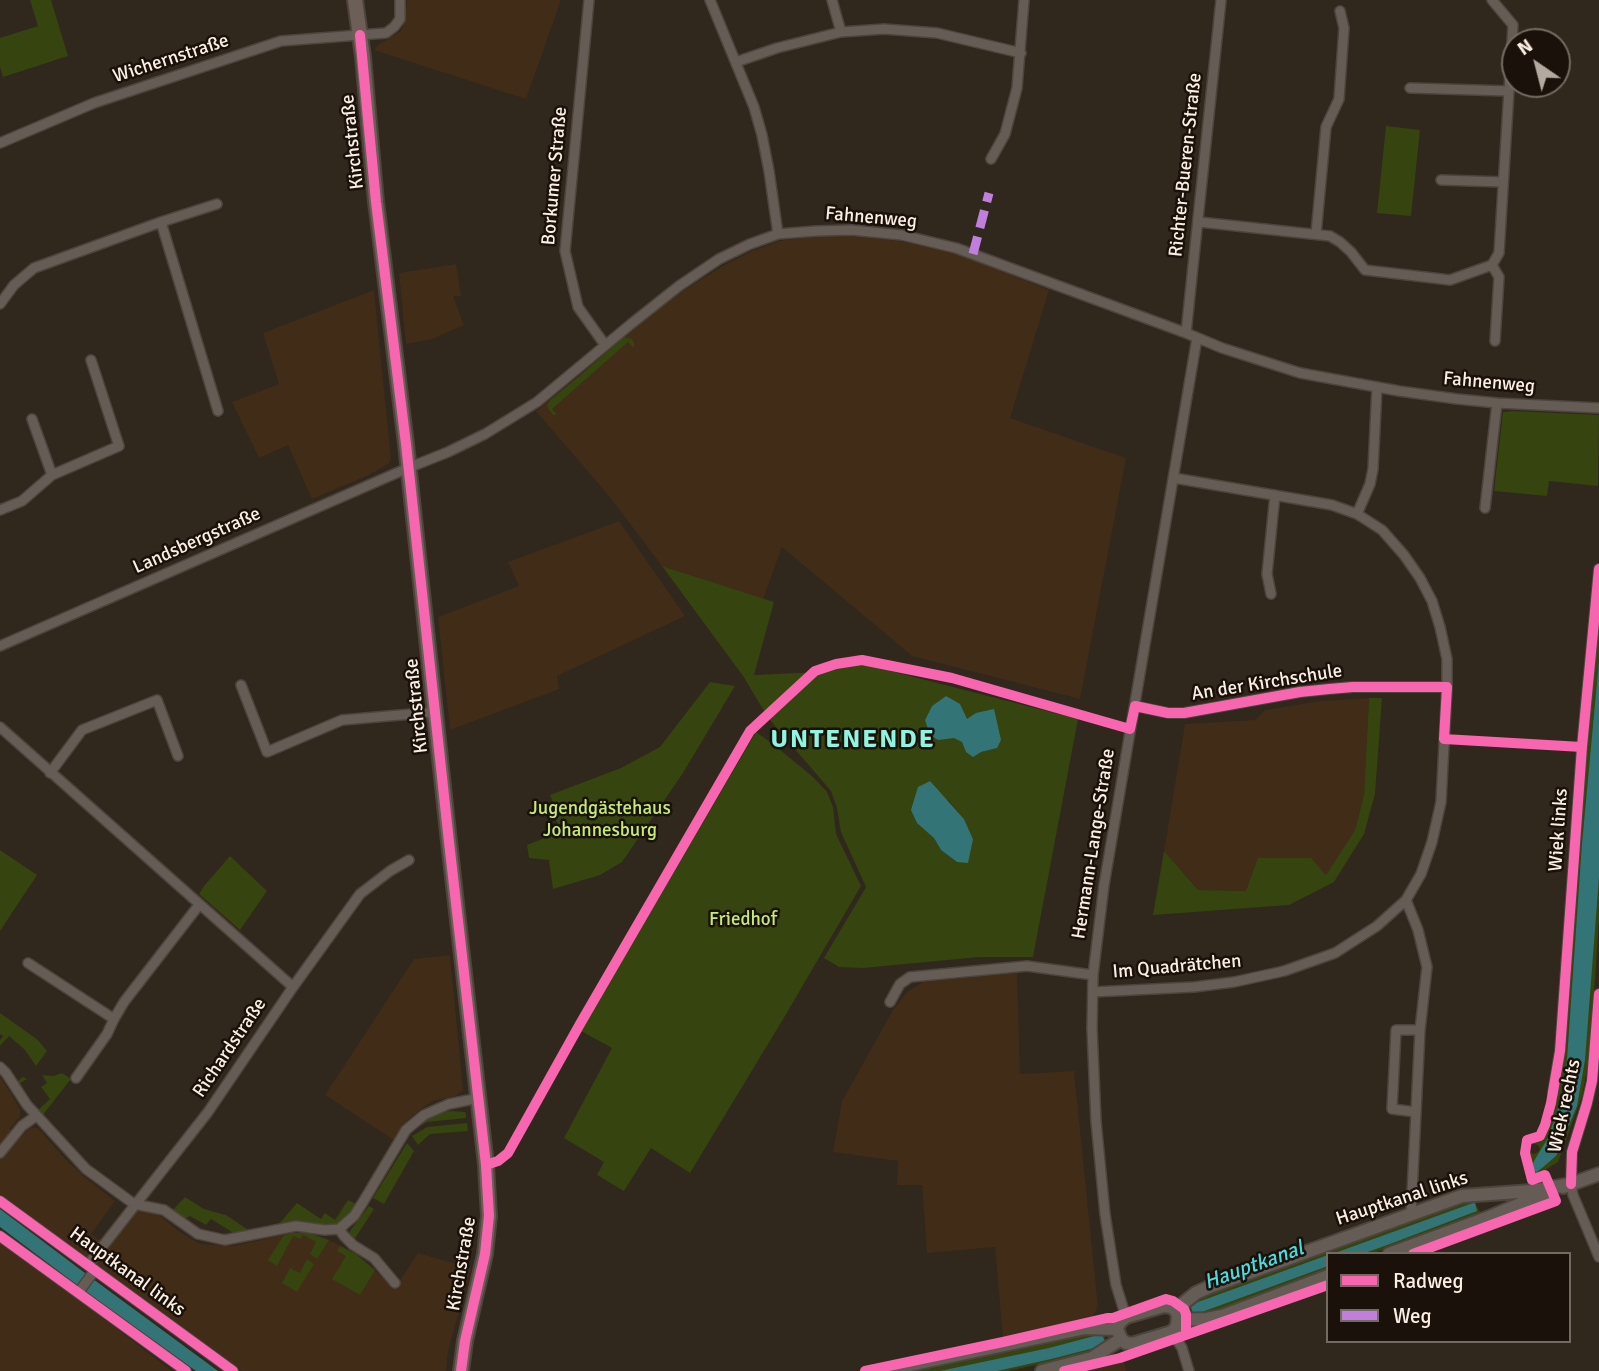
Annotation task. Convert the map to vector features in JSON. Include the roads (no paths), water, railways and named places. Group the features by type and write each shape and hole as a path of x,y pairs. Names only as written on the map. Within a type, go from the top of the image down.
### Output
{"main road":[{"name":"Kirchstraße","path":"355,0 486,1164 489,1216 485,1254 461,1371"}],"street":[{"name":"Wichernstraße","path":"0,143 94,103 281,41 386,33 400,19 400,0"},
{"name":"Borkumer Straße","path":"589,0 565,251 578,307 605,345"},
{"path":"710,0 754,107 769,171 778,234"},
{"path":"832,0 841,32"},
{"path":"991,159 1005,134 1017,89 1024,0"},
{"name":"Richter-Bueren-Straße","path":"1186,333 1221,0"},
{"path":"1492,0 1513,28"},
{"path":"1316,234 1326,127 1339,99 1344,28 1339,11"},
{"path":"736,62 777,48 841,32 884,29 937,33 1021,53"},
{"path":"1410,88 1501,91"},
{"path":"1199,222 1330,236 1351,252 1365,270 1450,280 1492,265 1499,253 1508,98"},
{"path":"1441,180 1503,182"},
{"path":"0,304 14,285 34,268 217,204"},
{"path":"161,222 218,411"},
{"name":"Fahnenweg","path":"408,468 448,452 511,419 679,286 719,259 750,243 778,234 816,231 851,230 902,235 956,248 1222,348 1300,373 1377,387 1497,403 1599,408"},
{"path":"1492,265 1499,277 1495,341"},
{"name":"Hermann-Lange-Straße","path":"1126,1317 1116,1285 1107,1232 1097,1121 1092,1028 1093,975 1104,885 1197,338"},
{"path":"0,510 22,501 52,475 120,446 90,360"},
{"path":"1357,514 1370,484 1373,469 1377,387"},
{"path":"1485,508 1497,403"},
{"path":"32,419 52,475"},
{"name":"Landsbergstraße","path":"0,646 408,468"},
{"name":"Im Quadrätchen","path":"1093,992 1194,987 1234,982 1284,971 1335,953 1377,926 1406,900 1420,874 1432,842 1441,802 1447,659 1432,601 1404,555 1382,530 1357,514 1332,505 1174,478"},
{"path":"1271,594 1267,574 1276,495"},
{"name":"Wiek links","path":"1553,1093 1560,1051 1582,747 1599,569"},
{"path":"241,685 267,752 342,720 435,712"},
{"name":"An der Kirchschule","path":"1135,706 1168,713 1184,713 1329,689 1447,687"},
{"path":"50,773 82,730 157,700 178,755"},
{"path":"0,727 293,987"},
{"name":"Richardstraße","path":"79,1292 134,1204 208,1112 360,894 409,860"},
{"path":"1406,900 1418,930 1427,967 1420,1030 1411,1214"},
{"path":"76,1078 107,1034 124,1002 199,905"},
{"path":"28,963 114,1019"},
{"path":"890,1002 900,984 910,977 1027,966 1093,975"},
{"name":"Wiek rechts","path":"1571,1184 1572,1152 1592,1081 1599,994"},
{"path":"1416,1112 1391,1109 1396,1030 1420,1030"},
{"path":"0,1068 36,1116 86,1169 134,1204 164,1210 198,1234 225,1241 296,1226 339,1229 354,1216 406,1130 424,1115 449,1104 479,1098"},
{"path":"0,1153 22,1126 36,1116"},
{"path":"1394,1252 1599,1174"},
{"path":"1571,1184 1599,1257"},
{"name":"Hauptkanal links","path":"1176,1321 1196,1293 1209,1287 1462,1196 1532,1191 1571,1184"},
{"name":"Hauptkanal links","path":"1487,1218 1491,1206 1488,1194"},
{"name":"Hauptkanal links","path":"0,1201 91,1270 233,1371"},
{"path":"339,1229 354,1245 374,1258 395,1283"},
{"path":"0,1236 186,1371"},
{"path":"881,1371 1085,1328 1119,1334 1126,1343 1132,1344 1176,1321 1222,1316 1326,1277"},
{"path":"1042,1371 1092,1358 1119,1334 1120,1322 1126,1317 1164,1306 1171,1307 1189,1371"}],"water":[{"path":"1599,661 1599,877 1585,1060 1577,1106 1556,1156 1536,1173 1532,1167 1534,1161 1548,1138 1565,1088 1582,844"},
{"path":"946,696 960,704 967,719 976,713 994,709 1001,740 997,748 973,757 966,752 962,742 954,738 938,740 930,735 925,720 932,706"},
{"path":"930,781 964,819 973,839 968,863 957,862 941,850 934,838 917,823 911,810 918,787"},
{"path":"1475,1203 1477,1211 1368,1252 1338,1252"},
{"path":"0,1209 218,1371 196,1371 85,1291 0,1227"},
{"path":"1326,1256 1326,1267 1193,1313 1191,1307 1198,1302"},
{"path":"1102,1334 1105,1342 1102,1346 1051,1359 997,1371 940,1371 1049,1348"}],"district":[{"name":"UNTENENDE","path":"853,740"}],"park label":[{"name":"Jugendgästehaus Johannesburg","path":"600,820"},
{"name":"Friedhof","path":"743,920"}],"water label":[{"name":"Hauptkanal","path":"1254,1266"}]}
